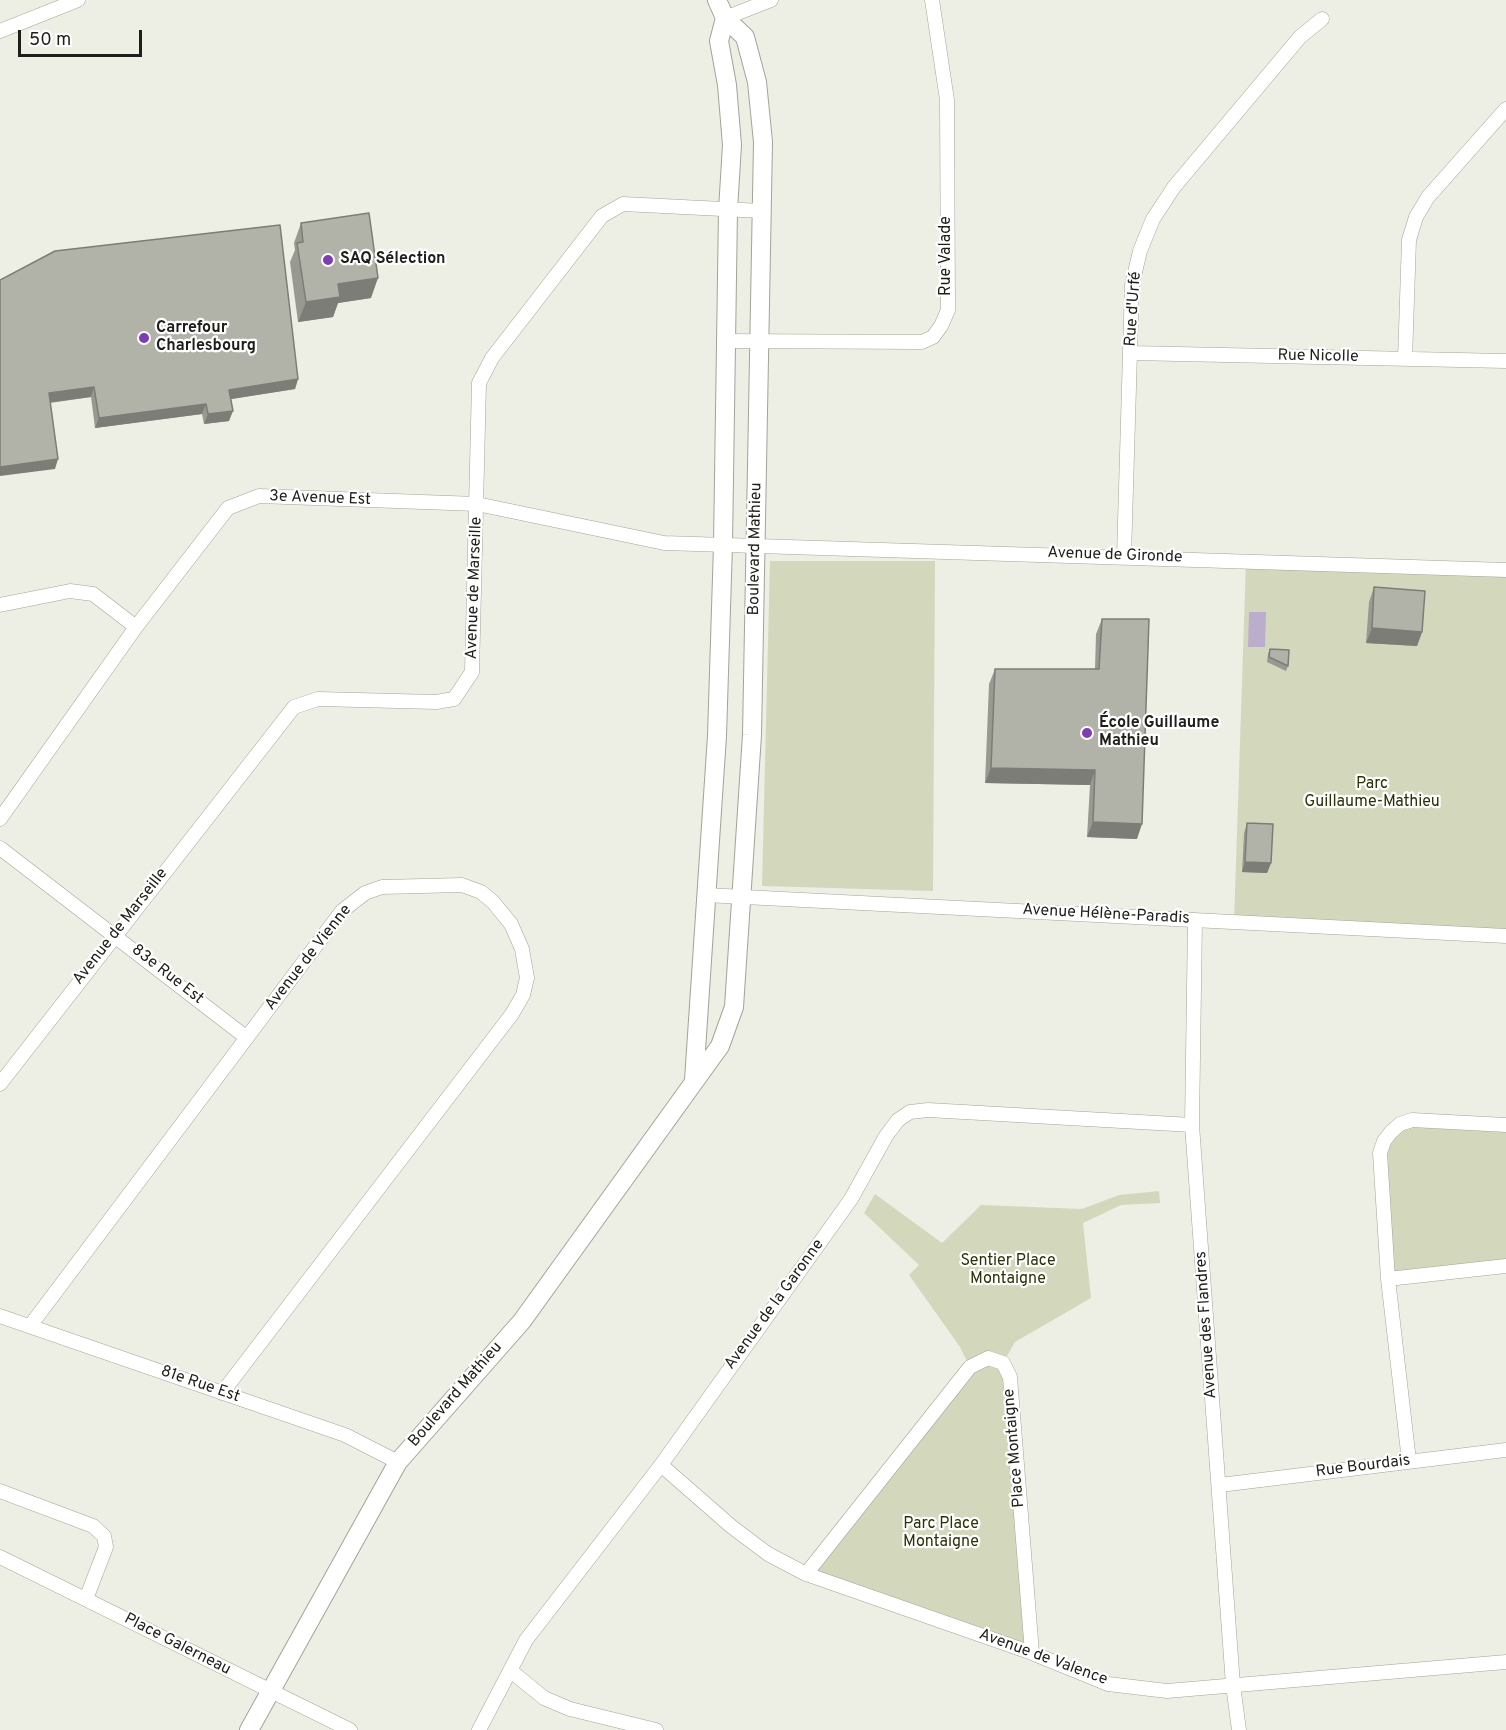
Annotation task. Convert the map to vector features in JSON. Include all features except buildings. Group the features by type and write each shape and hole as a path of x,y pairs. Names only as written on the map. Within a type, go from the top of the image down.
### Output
{"street":[{"path":"0,31 78,0"},
{"name":"Boulevard Mathieu","path":"249,1730 398,1462 522,1322 720,1046 734,1007 752,735 763,142 757,82 745,37 725,18 717,0"},
{"path":"725,18 771,0"},
{"name":"Rue Valade","path":"726,341 922,342 933,337 941,326 948,310 947,100 932,0"},
{"name":"Boulevard Mathieu","path":"694,1080 717,736 723,545 728,210 732,145 727,85 719,40 725,18"},
{"name":"Rue d'Urfé","path":"1124,556 1132,285 1140,251 1153,219 1181,178 1300,37 1322,19"},
{"path":"1405,359 1408,240 1416,217 1428,197 1506,109"},
{"name":"Avenue de Marseille","path":"0,1084 294,707 318,699 436,702 454,699 472,672 479,383 492,358 602,216 622,204 762,211"},
{"name":"Rue Nicolle","path":"1131,352 1506,361"},
{"name":"3e Avenue Est","path":"0,819 136,627 228,508 260,496 477,504 664,543 723,545"},
{"name":"Avenue de Gironde","path":"723,545 757,548 1124,556 1506,570"},
{"path":"0,605 70,591 93,594 136,627"},
{"name":"83e Rue Est","path":"0,848 115,934 247,1038"},
{"name":"Avenue de Vienne","path":"30,1326 342,911 365,893 382,887 462,885 481,892 493,902 511,924 522,949 527,978 523,995 512,1014 222,1393"},
{"name":"Avenue Hélène-Paradis","path":"705,895 1506,936"},
{"name":"Avenue des Flandres","path":"1195,920 1192,1125 1233,1685 1239,1730"},
{"name":"Avenue de la Garonne","path":"479,1730 526,1640 661,1465 851,1200 886,1136 898,1120 910,1112 928,1110 1192,1125"},
{"path":"1408,1461 1388,1279 1380,1153 1384,1141 1400,1124 1412,1120 1506,1125"},
{"path":"1388,1279 1506,1266"},
{"name":"81e Rue Est","path":"0,1316 345,1435 398,1462"},
{"name":"Place Montaigne","path":"806,1574 970,1367 987,1358 995,1360 1003,1363 1010,1377 1032,1653"},
{"name":"Rue Bourdais","path":"1220,1485 1506,1450"},
{"name":"Avenue de Valence","path":"661,1465 732,1527 768,1554 806,1574 1032,1653 1108,1684 1167,1691 1506,1662"},
{"path":"0,1491 93,1526 104,1536 106,1547 86,1599"},
{"name":"Place Galerneau","path":"0,1557 269,1692"},
{"path":"511,1671 544,1698 570,1709 656,1730"},
{"path":"269,1692 350,1730"}],"green space":[{"name":"Parc Guillaume-Mathieu","path":"1246,560 1506,570 1506,936 1234,923"},
{"path":"770,561 935,561 933,891 762,886"},
{"path":"1400,1124 1506,1125 1506,1266 1388,1279 1384,1141"},
{"name":"Parc Place Montaigne","path":"1159,1191 1160,1203 1121,1205 1083,1223 1091,1298 1015,1342 1003,1363 1032,1653 806,1574 970,1367 960,1347 909,1275 919,1265 864,1213 875,1194 942,1243 981,1205 1082,1209 1119,1195"}],"shaded area":[{"path":"1249,612 1266,612 1265,647 1248,647"}],"place":[{"name":"SAQ Sélection","path":"328,260"},
{"name":"Carrefour Charlesbourg","path":"144,338"},
{"name":"École Guillaume Mathieu","path":"1087,733"}],"park label":[{"name":"Sentier Place Montaigne","path":"1008,1271"}]}
